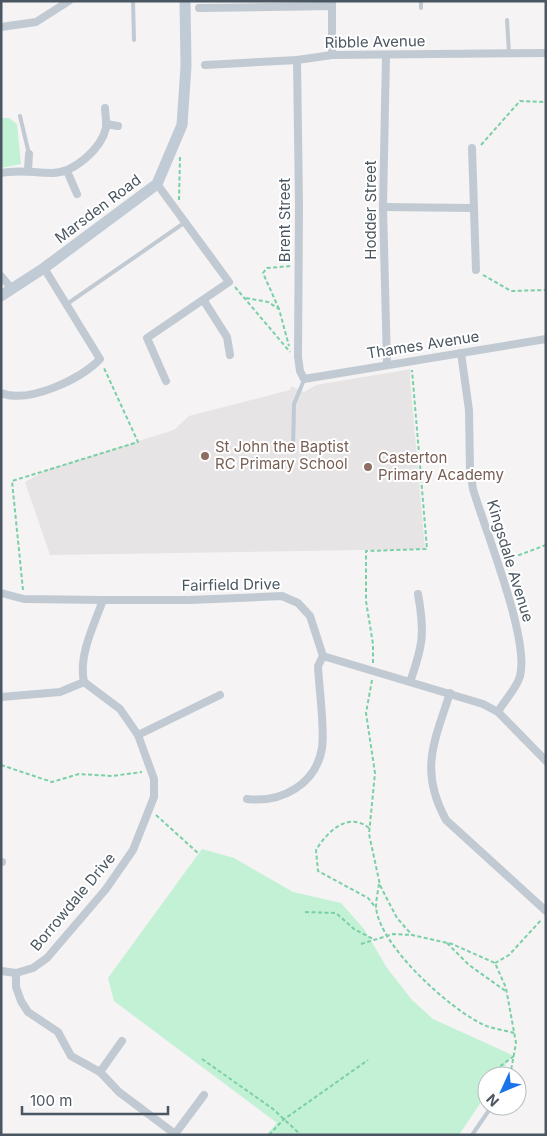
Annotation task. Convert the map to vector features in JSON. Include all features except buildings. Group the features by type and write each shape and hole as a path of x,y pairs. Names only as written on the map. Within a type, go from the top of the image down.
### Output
{"street":[{"path":"1,27 36,22 54,13 69,1"},
{"name":"Marsden Road","path":"1,296 44,268 157,184 182,125 186,66 185,1"},
{"path":"199,8 215,4 332,4 332,55"},
{"name":"Ribble Avenue","path":"205,65 297,60 332,55 386,56 546,53"},
{"name":"Hodder Street","path":"386,56 383,207 387,364"},
{"name":"Brent Street","path":"297,60 299,362 300,371 304,379"},
{"path":"1,173 28,170 52,173 68,171 94,149 106,124 105,108"},
{"path":"106,124 118,126"},
{"path":"472,148 472,208 476,270"},
{"path":"28,170 29,154"},
{"path":"68,171 77,194"},
{"path":"157,184 184,223 230,282 147,338 166,381"},
{"path":"383,207 472,208"},
{"path":"1,393 26,396 56,387 93,367 100,359 44,268"},
{"path":"1,276 12,289"},
{"path":"204,301 227,337 230,355"},
{"name":"Thames Avenue","path":"304,379 546,339"},
{"name":"Kingsdale Avenue","path":"461,353 469,410 470,469 473,489 515,620 521,651 520,677 498,712"},
{"name":"Fairfield Drive","path":"1,593 24,599 103,600 190,600 282,596 298,603 310,616 323,656"},
{"path":"410,682 421,650 423,633 418,594"},
{"path":"1,698 60,692 84,682 81,671 103,600"},
{"path":"247,799 263,801 280,797 299,788 315,768 322,748 318,666 323,656 484,704 498,712 546,761"},
{"name":"Borrowdale Drive","path":"1,971 16,973 33,968 47,958 106,889 133,850 154,797 152,771 138,735 120,709 84,682"},
{"path":"450,693 437,734 430,778 436,802 446,820 546,911"},
{"path":"138,735 220,695"},
{"path":"16,973 16,987 21,1001 28,1012 58,1032 71,1056 100,1072 119,1092 175,1134 204,1095"},
{"path":"100,1072 122,1041"}],"lane":[{"path":"133,1 134,40"},
{"path":"421,1 421,8"},
{"path":"507,20 509,53"},
{"path":"20,116 29,154"},
{"path":"66,304 184,223"},
{"path":"293,450 294,404 304,379"},
{"path":"472,1135 485,1116"}],"path":[{"path":"483,144 520,101 546,102"},
{"path":"178,214 180,155"},
{"path":"291,353 279,309 263,273 267,268 278,265 299,266"},
{"path":"476,270 511,291 546,290"},
{"path":"230,282 246,298 299,362"},
{"path":"246,298 268,302 279,309"},
{"path":"24,599 12,481 138,442 100,359"},
{"path":"411,360 427,549 366,551 366,601 369,632 373,644 373,671 366,713 376,773 369,828 380,881 397,918 412,935"},
{"path":"497,564 546,545"},
{"path":"1,765 52,782 79,774 112,776 152,771"},
{"path":"148,811 170,827 199,854"},
{"path":"369,828 363,823 348,822 327,833 316,850 318,871 368,898 377,910 387,935 412,969 449,1003 485,1025 514,1033"},
{"path":"377,910 380,881"},
{"path":"305,912 336,914 354,929 373,939"},
{"path":"495,963 509,955 546,915"},
{"path":"361,944 387,935 412,935 446,943 495,963 507,992 516,1044 512,1066"},
{"path":"446,943 469,965 507,992"},
{"path":"500,1066 514,1056"},
{"path":"202,1059 273,1109 301,1135"},
{"path":"269,1135 283,1120 368,1060"}],"shaded area":[{"name":"St John the Baptist RC Primary School","path":"411,369 410,378 425,549 50,555 25,482 46,470 174,430 189,416 290,390 291,386 304,392 316,385"}],"green space":[{"path":"1,118 9,118 17,124 21,164 1,168"},
{"path":"202,849 234,858 293,892 341,903 364,929 387,968 412,1000 433,1019 512,1055 505,1066 477,1066 477,1108 459,1135 266,1135 277,1123 114,1001 108,978"}],"place":[{"name":"St John the Baptist RC Primary School","path":"205,456"},
{"name":"Casterton Primary Academy","path":"368,467"}]}
